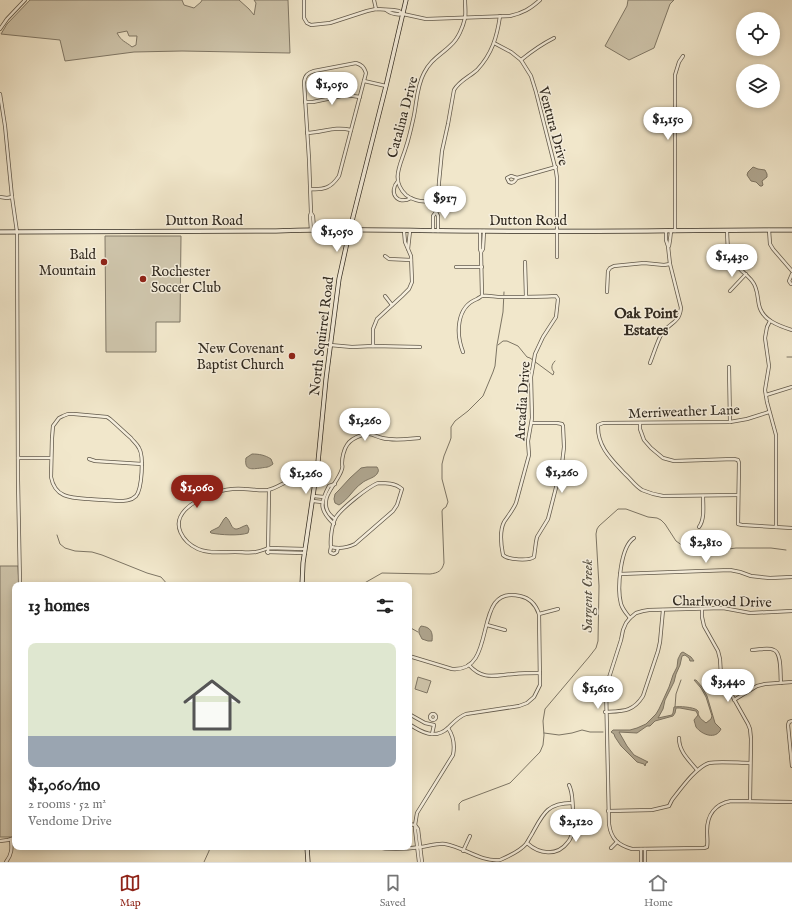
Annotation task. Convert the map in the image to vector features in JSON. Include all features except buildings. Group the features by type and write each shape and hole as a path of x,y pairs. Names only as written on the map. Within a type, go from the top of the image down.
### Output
{"street":[{"path":"0,29 25,0"},
{"path":"304,0 304,18 307,23 311,25 330,23 376,9 386,10 398,15 404,14 426,19 510,16 522,13 540,0"},
{"path":"374,0 376,9"},
{"name":"North Squirrel Road","path":"302,582 339,279 350,229 404,14 406,0"},
{"name":"Catalina Drive","path":"411,198 406,201 397,199 394,195 393,189 398,181 398,170 414,119 417,92 424,72 431,62 453,44 460,34 466,18 465,0"},
{"path":"432,231 433,216 436,212 438,201 442,151 454,90 463,80 479,67 490,52 497,35 500,16"},
{"path":"521,60 532,51 554,38"},
{"name":"Ventura Drive","path":"494,42 521,60 530,76 536,92 556,167 557,258"},
{"path":"675,231 675,75 679,62 683,56"},
{"path":"310,189 328,187 333,184 339,176 366,73 363,66 356,63 314,71 306,76 304,82 309,159 310,216 312,230"},
{"path":"364,81 386,86"},
{"path":"0,94 17,232 20,582"},
{"path":"305,102 313,102 346,95 360,97"},
{"path":"307,133 338,128 352,130"},
{"path":"517,178 556,167"},
{"path":"398,181 403,192 411,198 419,201 438,201"},
{"path":"0,197 12,197"},
{"path":"436,212 438,216 438,231"},
{"name":"Dutton Road","path":"0,232 276,231 350,229 482,232 792,230"},
{"path":"769,230 770,244 792,270"},
{"path":"373,346 373,329 377,319 409,290 412,282 411,256 405,242 404,231"},
{"path":"408,249 410,231"},
{"path":"650,363 662,333 667,327 678,319 681,308 670,264 666,240 668,231"},
{"path":"668,231 670,240 668,246"},
{"path":"727,231 728,252 730,257 735,264 753,281 758,294 759,306 761,310 770,321 792,330"},
{"path":"482,232 480,249 482,267 482,296"},
{"path":"385,256 389,259 411,260"},
{"path":"463,352 460,344 459,323 465,307 472,300 482,296 526,297 526,262"},
{"path":"607,292 608,271 614,266 644,263 664,265 670,264"},
{"path":"456,267 482,267"},
{"path":"730,291 746,274"},
{"path":"792,274 790,281 792,284"},
{"path":"385,296 392,305"},
{"name":"Arcadia Drive","path":"526,297 556,296 558,299 556,317 543,337 535,354 532,377 532,424 529,435 528,460 518,498 514,508 504,522 501,531 503,555 510,559 534,558 537,537 548,519 562,464 564,447 562,424 532,424"},
{"path":"770,321 765,338 769,366 765,390 769,412 776,435 776,527"},
{"path":"330,345 352,347 420,347"},
{"path":"729,367 730,422"},
{"path":"766,395 792,388"},
{"name":"Merriweather Lane","path":"703,496 663,496 639,488 604,450 599,436 598,425 603,423 730,422 747,419 769,412"},
{"path":"74,414 103,416 110,419 138,445 141,452 142,464 139,491 134,498 124,501 66,497 54,487 51,478 51,458 53,426 59,418 74,414"},
{"path":"640,423 640,429 644,440 663,458 674,461 738,460 738,524 792,528"},
{"path":"334,524 326,517 322,507 328,486 335,484 343,468 343,458 346,448 352,439 364,434 373,434 389,439 419,438"},
{"path":"18,458 51,458"},
{"path":"89,459 96,461 142,464"},
{"path":"296,479 292,479 268,490 260,491 230,489 209,495 186,509 179,524 180,531 184,538 194,546 209,552 255,552 263,551 268,548 305,551"},
{"path":"331,547 349,547 356,544 392,511 397,505 402,489 394,485 378,483 371,486 343,509 335,519 330,552 331,554 337,552 338,548"},
{"path":"268,490 268,553"},
{"path":"699,527 702,523 703,496 738,495"},
{"path":"313,496 325,497"},
{"path":"313,501 324,502"},
{"path":"324,502 329,515 335,519"},
{"path":"634,538 630,540 626,549 620,574 622,606 630,618 623,630 606,687 605,712 608,811 611,834 617,842 624,847 632,849 704,848 707,847 708,844 707,828 711,813 714,809 725,802 792,802"},
{"path":"263,551 268,553 305,551"},
{"path":"620,574 730,570 751,576 770,578 792,577"},
{"path":"412,657 456,669 469,665 478,654 486,625 495,602 499,598 507,595 512,594 522,596 529,600 537,609 539,614 540,685 534,697 527,703 519,706 466,714 458,718 448,728 441,732 432,734 424,733 412,726"},
{"name":"Charlwood Drive","path":"630,618 636,613 643,611 663,610 723,608 750,613 792,611"},
{"path":"539,614 558,609"},
{"path":"702,609 704,626 718,651 721,676 750,729 750,801"},
{"path":"605,712 625,711 631,709 636,706 643,696 658,652 663,610"},
{"path":"486,625 505,630"},
{"path":"752,650 770,649 777,652 779,657 781,683"},
{"path":"469,665 476,672 485,676 515,673 540,673"},
{"path":"734,700 757,686 792,682"},
{"path":"412,716 425,723 434,725"},
{"path":"432,734 435,719"},
{"path":"792,721 789,722 788,725 792,766"},
{"path":"419,862 418,829 415,825 417,813 453,755 454,739 448,728"},
{"path":"678,738 681,750 697,770"},
{"path":"608,811 652,810 669,806 672,800 697,770 705,765 710,763 750,763"},
{"path":"527,843 535,850 548,853 557,851 566,845 573,830 572,790 569,785"},
{"path":"412,848 446,844 485,861 500,860 527,843 547,810 559,804 572,803"},
{"path":"463,851 470,836"},
{"path":"0,841 11,839 12,850 6,862"},
{"path":"611,848 617,842"},
{"path":"419,847 422,862"},
{"path":"641,849 641,862"},
{"path":"645,849 646,862"},
{"path":"307,850 308,862"}],"shaded area":[{"path":"30,0 182,0 184,5 194,8 202,0 239,0 254,15 256,3 254,0 288,0 290,53 182,51 134,52 65,61 60,40 1,34 7,24","holes":["127,31 129,36 137,36 136,45 132,47 122,40 117,33"]},
{"path":"628,0 674,0 670,4 654,48 629,60 605,46 627,6"},
{"path":"753,167 765,170 767,174 767,177 762,181 762,186 751,181 747,175"},
{"name":"Rochester Soccer Club","path":"105,236 181,236 180,322 156,322 156,352 106,352"},
{"path":"252,454 271,459 273,464 267,467 255,469 249,468 246,465 246,458"},
{"path":"377,467 377,474 359,485 346,500 339,505 335,503 335,494 361,468"},
{"path":"226,517 235,529 247,525 249,529 248,533 230,535 215,534 210,532 219,527"},
{"path":"0,566 18,566 19,582 12,582 12,837 0,837"},
{"path":"421,626 431,630 432,641 422,639 419,633"},
{"path":"683,652 694,661 690,661 685,655 682,656 674,682 658,718 672,715 674,707 689,707 695,709 698,712 698,715 696,711 676,708 673,716 655,721 650,726 647,726 637,733 619,732 634,755 648,762 645,766 644,764 637,762 621,746 614,734 611,732 613,730 630,730 637,728 646,724 656,714 677,667 678,659"},
{"path":"418,677 431,681 427,693 415,689"},
{"path":"694,680 696,680 702,687 707,696 715,723 721,729 716,734 709,735 699,730 694,720 698,715 706,723 712,716 706,697"}],"waterway":[{"path":"366,582 382,573 430,574 437,572 442,568 444,563 442,511 448,502 442,479 442,464 451,438 451,427 455,421 483,396 493,372 503,312 504,292"},
{"path":"498,345 503,341 507,341 518,346 527,357 553,375 554,372 552,367 555,361"},
{"path":"787,357 792,357"},
{"name":"Sargent Creek","path":"459,810 459,804 462,801 510,783 540,752 543,745 543,721 545,709 596,648 598,641 599,586 596,534 599,526 618,509 626,509 661,520 676,541 686,548 696,551 713,551 736,548 771,548 786,550"},
{"path":"57,535 60,544 65,548 102,555 161,577 165,582"},
{"path":"412,629 418,632"},
{"path":"675,707 676,694 681,680"},
{"path":"544,733 559,735 582,730 590,732 603,732"},
{"path":"204,862 209,850"}],"place":[{"name":"Bald Mountain","path":"104,262"},
{"name":"Rochester Soccer Club","path":"143,279"},
{"name":"New Covenant Baptist Church","path":"292,356"}],"district":[{"name":"Oak Point Estates","path":"646,322"}]}
